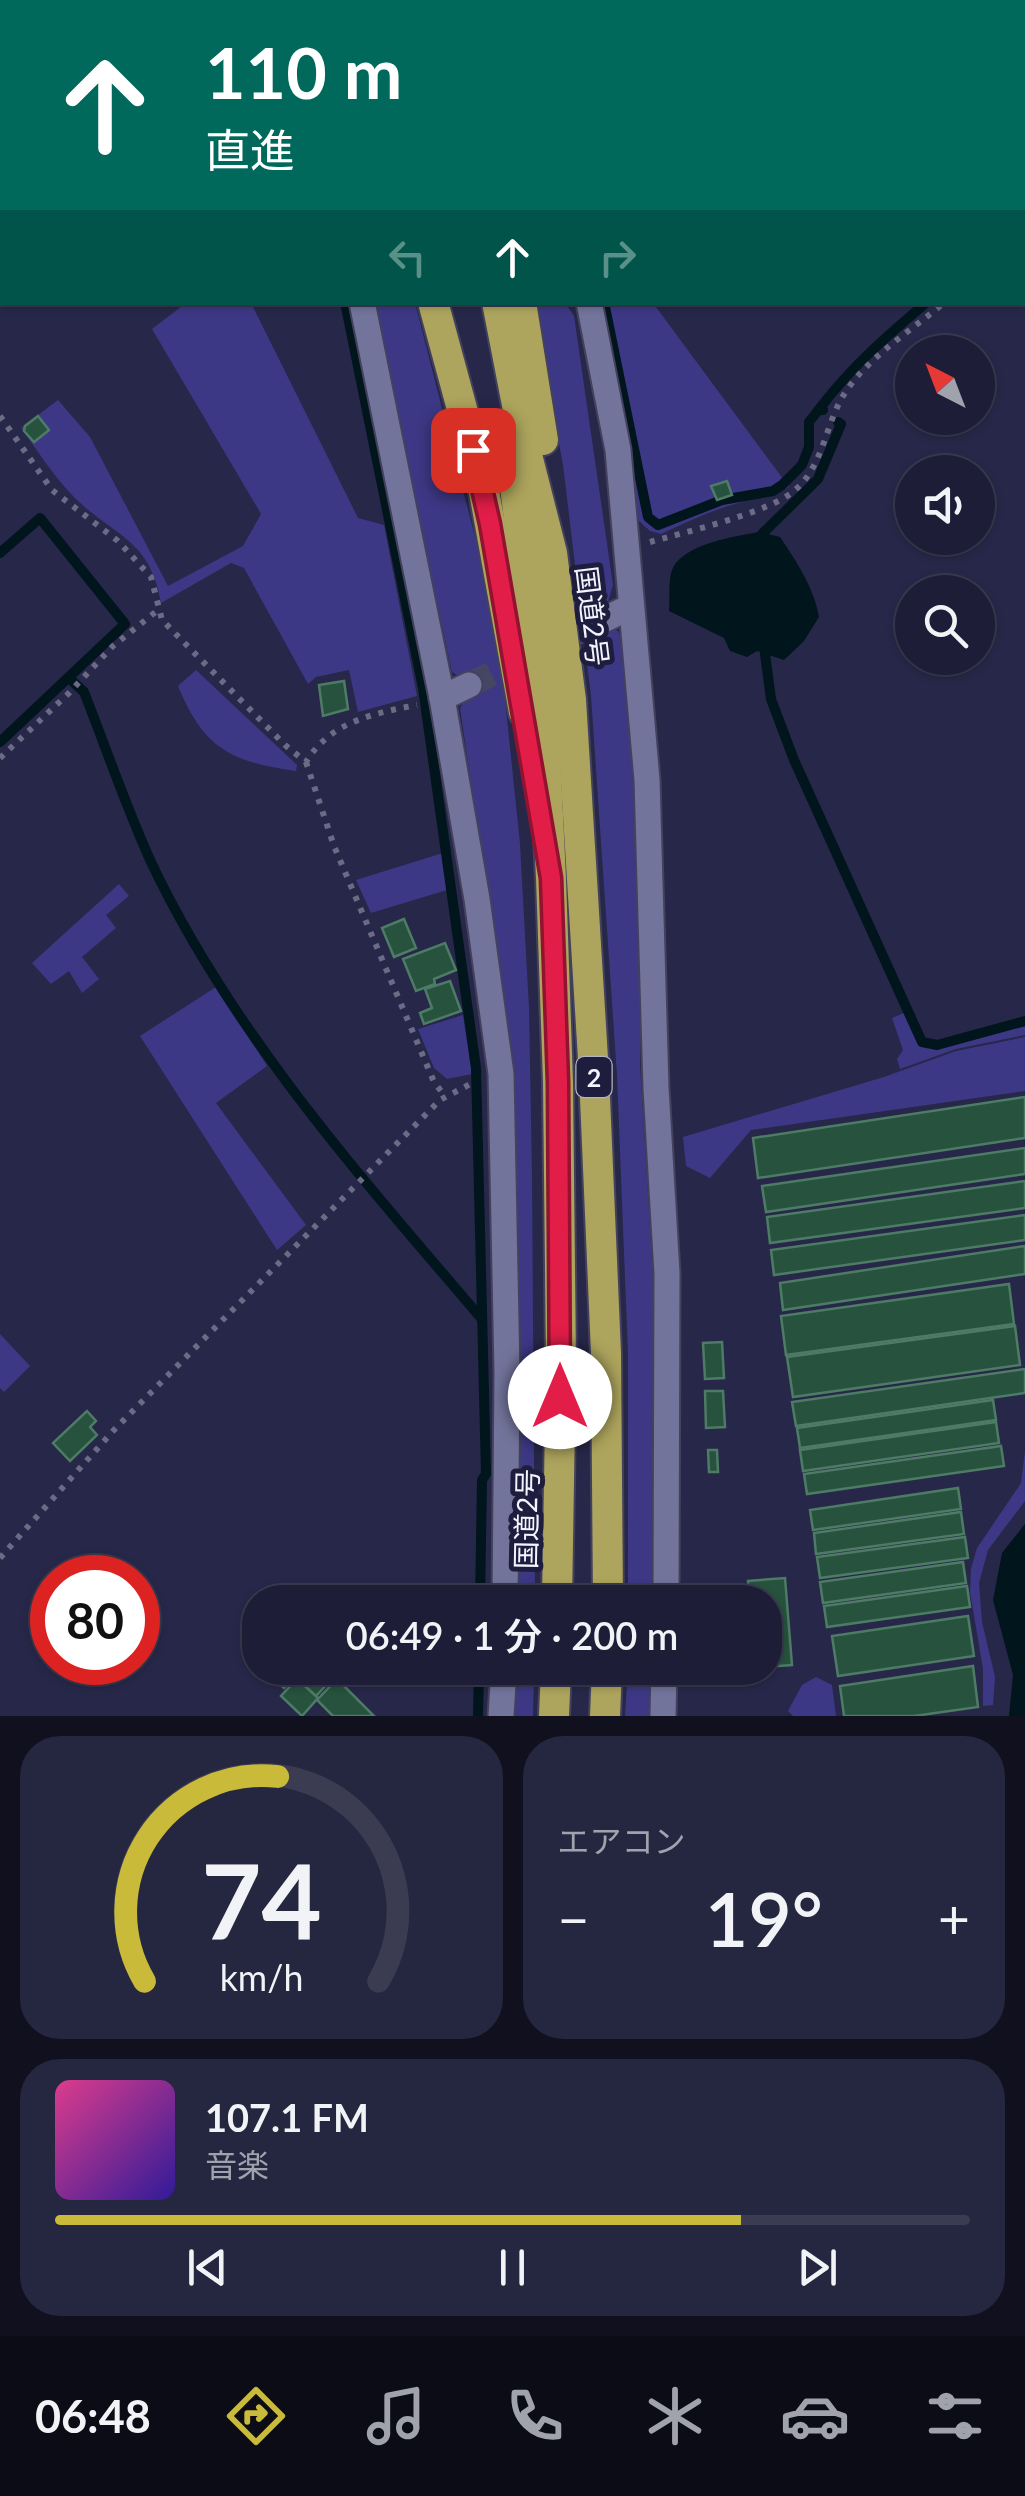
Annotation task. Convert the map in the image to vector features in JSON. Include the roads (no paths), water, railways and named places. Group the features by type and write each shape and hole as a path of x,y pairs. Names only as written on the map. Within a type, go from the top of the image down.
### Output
{"highway":[{"path":"434,305 483,486 551,878"},
{"name":"国道2号","path":"481,305 515,478 542,711 551,878 560,1306 558,1585"},
{"name":"国道2号","path":"499,305 526,451 552,553 570,700 594,1076 606,1352 608,1585"},
{"path":"521,305 544,450 552,553"},
{"path":"554,1716 555,1685"},
{"path":"605,1716 607,1685"}],"street":[{"path":"363,305 431,701 477,899 501,1074 507,1372 504,1585"},
{"path":"589,305 618,450 648,780 656,1088 668,1274 666,1585"},
{"path":"597,623 630,607"},
{"path":"431,701 469,685"},
{"path":"502,1716 503,1685"},
{"path":"664,1685 664,1716"}],"water":[{"path":"760,532 780,537 817,606 819,617 804,641 784,660 757,651 747,657 730,651 724,638 669,611 671,575 678,561 711,543"},
{"path":"1025,1524 1025,1716 1009,1716 1013,1675 993,1600 1002,1553"}],"waterway":[{"path":"346,305 423,688 476,1068 486,1474 482,1480 480,1585"},
{"path":"605,305 648,517 658,525 722,500 773,491 782,485 802,465 809,447 809,422 820,408"},
{"path":"823,410 820,408 857,365 924,305"},
{"path":"760,536 818,479 841,424 838,422"},
{"path":"0,553 40,518 125,624 0,742"},
{"path":"765,654 771,699 794,760 922,1042 937,1045 1025,1021"},
{"path":"69,678 84,692 151,862 220,985 301,1101 481,1318"},
{"path":"478,1716 479,1685"}],"tunnel":[{"path":"469,685 597,623"}]}
